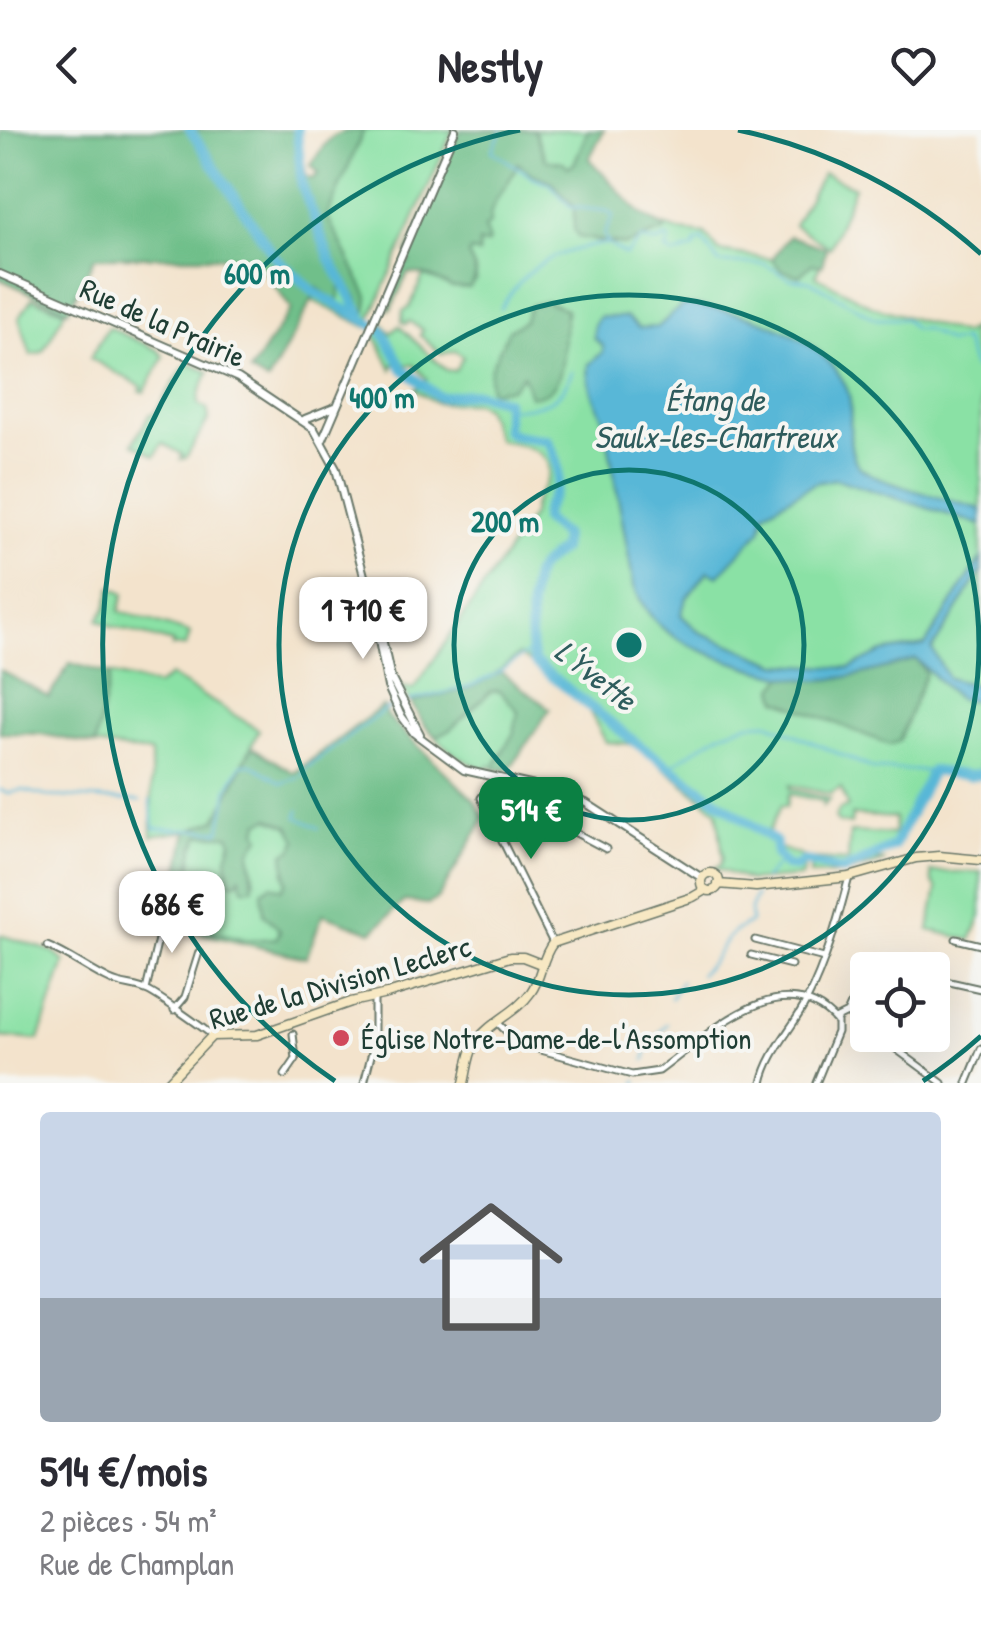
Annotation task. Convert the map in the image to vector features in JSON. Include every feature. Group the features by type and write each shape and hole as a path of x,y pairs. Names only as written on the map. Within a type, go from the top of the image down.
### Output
{"main road":[{"path":"718,884 756,887 849,877 916,858 981,860"},
{"path":"705,890 702,878 711,874 718,884"},
{"path":"464,1083 473,1048 534,989 541,964 553,943 693,898 718,884"},
{"name":"Rue de la Division Leclerc","path":"167,1083 212,1036 250,1036 297,1026 345,1004 510,957 523,956 541,964"}],"street":[{"path":"455,130 323,440 336,469 374,610 378,645 399,704 437,752 475,774 539,787 586,804 702,878"},
{"name":"Rue de la Prairie","path":"0,274 217,368 303,419 323,440"},
{"path":"303,419 336,406"},
{"path":"553,943 481,798 499,792 606,849"},
{"path":"762,1083 807,1001 849,877"},
{"path":"146,990 158,939 156,924"},
{"path":"956,939 981,945"},
{"path":"789,948 788,964 755,956 758,940 789,948 824,958"},
{"path":"46,946 70,955 111,981 146,990 210,1030 212,1036"},
{"path":"174,1010 185,996 199,952"},
{"path":"950,982 981,990"},
{"path":"364,1083 374,1044 374,997"},
{"path":"497,1022 519,1044 632,1075 654,1076 736,1013 765,1001 807,1001 835,1019 837,1032 816,1083"},
{"path":"835,1019 847,1013 850,1006"},
{"name":"Rue de la Division Leclerc","path":"285,1074 296,1059 297,1026"},
{"path":"967,1083 981,1049"},
{"path":"900,1052 942,1083"}],"green space":[{"path":"0,130 298,130 306,176 313,179 319,173 311,165 327,142 337,134 364,130 327,216 368,297 366,313 356,312 358,299 348,285 340,287 338,303 316,287 268,382 250,372 291,309 254,257 95,257 68,310 0,279"},
{"path":"364,130 453,130 367,327 312,300 316,287 339,294 340,287 348,284 366,313 368,297 326,216"},
{"path":"460,130 534,130 546,160 563,162 568,167 574,164 588,130 604,130 589,159 641,214 665,228 664,231 625,245 578,237 574,207 551,181 517,163 496,200 490,224 484,228 489,241 479,243 479,254 468,254 475,275 469,288 451,287 426,275 408,273 387,310"},
{"path":"534,130 588,130 574,164 568,167 546,160"},
{"path":"517,162 557,187 571,201 576,212 576,234 601,243 625,245 664,231 658,224 705,234 719,251 772,259 781,270 799,276 812,264 820,264 816,276 872,306 963,334 979,324 970,333 976,357 981,359 981,777 934,774 900,839 875,860 885,861 844,874 810,875 811,859 848,861 850,832 894,834 895,818 852,815 851,824 839,823 835,818 840,809 848,807 841,788 830,794 790,785 790,789 830,799 823,806 823,801 789,794 786,807 781,806 766,837 780,848 807,858 801,877 750,881 715,868 723,857 717,811 642,750 630,744 606,742 586,705 519,655 491,677 518,708 529,732 502,769 495,770 489,765 486,769 446,747 401,687 414,689 532,515 548,465 537,452 498,440 485,408 475,403 437,403 415,390 427,379 414,365 394,364 392,369 373,331 379,320 391,333 399,326 446,370 455,371 463,357 455,351 441,354 420,335 423,330 409,321 402,322 403,311 410,307 423,276 465,288 476,280 468,254 479,243 488,243 485,221"},
{"path":"823,173 854,187 830,248 794,225"},
{"path":"789,236 826,248 822,266 812,264 799,276 781,270 772,259"},
{"path":"32,298 65,311 43,352 31,355 19,318"},
{"path":"545,301 566,309 562,364 556,383 541,395 530,396 523,375 512,388 492,391 490,369 509,330 524,321 530,306"},
{"path":"108,327 158,350 164,357 144,392 140,391 142,387 90,358"},
{"path":"190,364 209,372 198,405 207,409 209,418 186,458 181,459 183,455 162,443 155,456 133,443 150,414 154,414"},
{"path":"112,587 124,594 119,611 190,633 186,646 172,647 173,643 98,620"},
{"path":"916,659 926,673 899,741 890,745 778,700 775,688 784,676 834,676"},
{"path":"70,663 110,674 95,745 41,734 0,733 0,670 49,697"},
{"path":"501,672 550,709 509,770 496,769 495,765 514,732 518,711 500,691 491,691 449,731 436,737 411,702 467,689"},
{"path":"110,674 157,686 170,676 259,730 216,820 187,831 152,836 151,753 95,745"},
{"path":"383,706 388,717 474,800 485,818 438,898 428,904 404,901 372,932 323,914 306,958 160,924 151,905 172,904 187,831 216,820 252,747 294,773","holes":["270,818 289,826 297,840 292,850 284,853 287,882 282,889 271,885 262,891 264,914 280,930 277,938 248,940 198,928 184,915 194,847 200,835 229,835 232,841 227,858 228,882 237,882 240,877 243,889 253,888 250,852 260,837 259,823"]},
{"path":"269,818 289,826 297,840 284,872 287,882 277,939 248,940 198,928 184,915 194,847 200,835 229,834 232,841 227,858 243,882 255,881 250,852 259,823"},
{"path":"931,872 981,872 981,916 971,940 929,930 937,889"},
{"path":"0,935 52,951 65,962 39,1040 0,1037"}],"water":[{"name":"Étang de Saulx-les-Chartreux","path":"682,305 752,318 799,338 836,369 847,389 851,447 858,465 896,485 981,509 981,525 836,479 815,483 765,512 761,530 718,576 708,571 686,599 681,615 699,632 778,664 849,668 882,652 925,645 981,558 981,572 932,649 948,678 981,687 981,701 958,699 916,659 818,680 760,671 696,648 650,616 634,586 604,419 588,371 589,364 603,352 603,346 594,338 594,325 599,317 626,317 639,328 658,327"}],"waterway":[{"name":"L'Yvette","path":"190,130 275,257 314,292 382,330 403,369 439,397 476,393 506,401 506,430 513,435 547,440 558,476 544,520 564,536 562,549 543,564 535,577 530,631 535,663 640,746 776,842 776,854 786,866 796,867 803,861 843,871 894,846 932,771 981,774"},
{"name":"L'Yvette","path":"297,130 302,186 330,259 363,318"},
{"path":"502,130 492,151 532,177 549,183 571,207 607,211 613,216 604,235 609,245 626,255 641,239 654,243 667,238 670,240 666,250 674,255 694,248 702,240 719,263 764,264 791,279 810,281 876,319 905,319 914,329 925,329 948,342 964,341 973,367 981,373"},
{"path":"500,309 522,279 545,261 608,243"},
{"path":"507,409 547,402 562,391 572,371"},
{"path":"408,701 466,688 529,652"},
{"path":"302,776 305,769 386,709 396,706"},
{"path":"669,767 721,733 748,724 768,723 874,769 932,771"},
{"path":"150,800 154,828 220,831 228,788 241,765 251,764 282,783 298,778"},
{"path":"0,790 140,801"},
{"path":"299,811 297,817 319,828"},
{"path":"764,879 781,861"},
{"path":"700,974 726,940 751,922 750,909 756,895"},
{"path":"671,998 681,981"},
{"path":"645,1060 647,1049 667,1024"}],"place":[{"name":"Église Notre-Dame-de-l'Assomption","path":"341,1038"}]}
